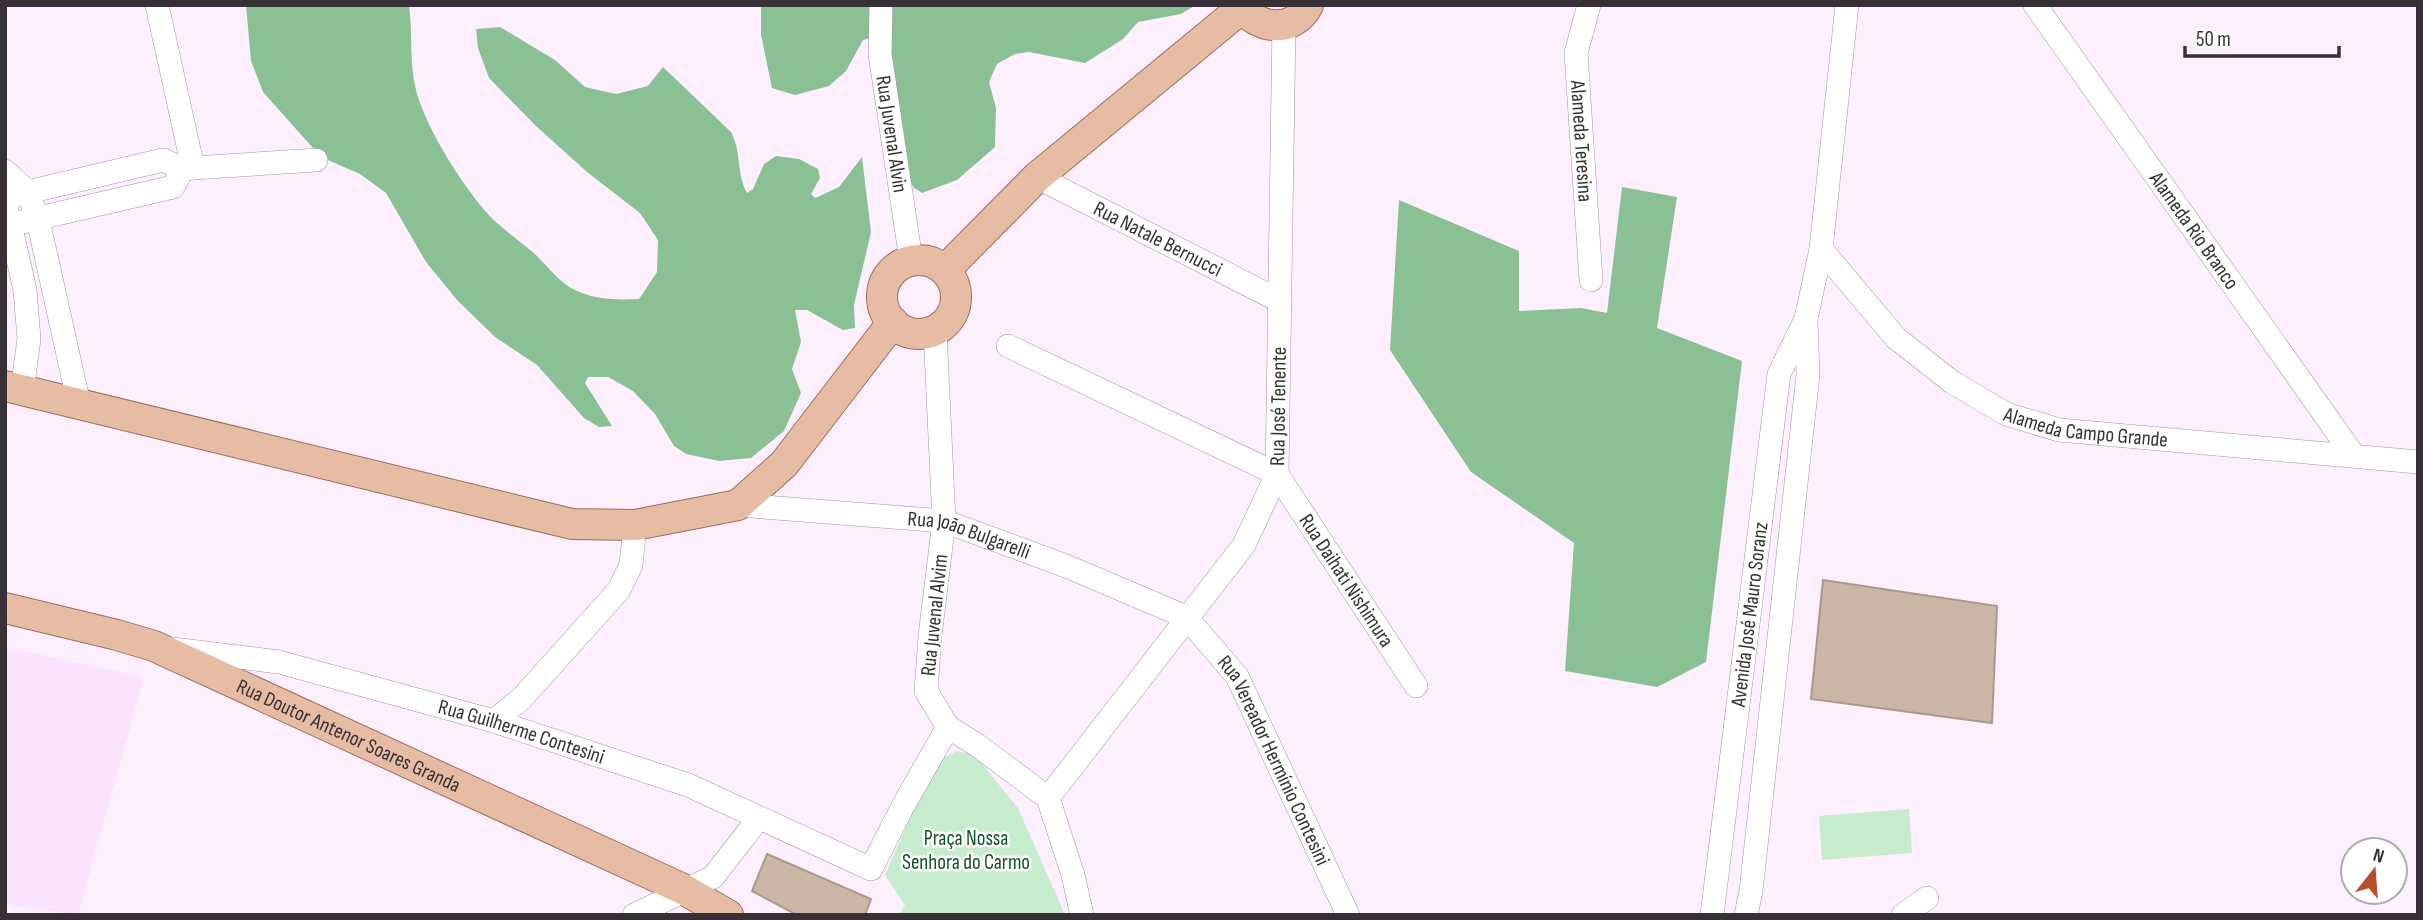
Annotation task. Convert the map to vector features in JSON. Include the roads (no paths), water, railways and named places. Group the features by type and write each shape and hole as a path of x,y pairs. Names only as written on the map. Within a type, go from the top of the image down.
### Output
{"main road":[{"path":"945,270 1037,177 1242,6 1250,17 1272,26 1296,20 1307,5"},
{"path":"911,260 924,260 945,270 952,279 956,302 945,323 935,330 912,333 893,323 884,310 881,297 889,273 911,260"},
{"path":"14,388 572,524 635,525 738,505 784,464 893,323"},
{"name":"Rua Doutor Antenor Soares Granda","path":"5,608 154,646 683,890 728,915"}],"street":[{"path":"157,5 188,169"},
{"name":"Rua Juvenal Alvin","path":"881,5 880,54 911,260"},
{"name":"Alameda Teresina","path":"1589,5 1576,53 1591,280"},
{"name":"Avenida José Mauro Soranz","path":"1712,915 1779,374 1806,319 1821,249 1847,5"},
{"name":"Alameda Rio Branco","path":"2035,5 2354,456"},
{"name":"Rua José Tenente","path":"1048,798 1244,545 1277,474 1284,25"},
{"path":"7,208 28,192 163,160 188,169 316,160"},
{"path":"7,208 38,220 173,187 188,169"},
{"path":"5,171 28,192 38,220 79,404"},
{"name":"Rua Natale Bernucci","path":"1037,177 1280,301"},
{"path":"7,208 25,290 29,339 14,388"},
{"name":"Alameda Campo Grande","path":"1821,249 1896,338 1952,382 2006,414 2059,430 2418,462"},
{"name":"Avenida José Mauro Soranz","path":"1746,915 1751,891 1808,375 1806,319"},
{"name":"Rua Juvenal Alvim","path":"935,330 944,521 926,691 948,727"},
{"path":"1008,346 1277,474"},
{"name":"Rua Daihati Nishimura","path":"1277,474 1416,686"},
{"name":"Rua João Bulgarelli","path":"738,505 944,521 1066,566 1186,617"},
{"path":"494,721 522,698 619,590 631,565 635,525"},
{"name":"Rua Vereador Hermínio Contesini","path":"1186,617 1237,676 1348,915"},
{"name":"Rua Guilherme Contesini","path":"154,646 279,662 494,721 688,785 871,869 913,786 948,727"},
{"path":"948,727 1048,798 1073,875 1082,915"},
{"path":"634,915 713,877 759,818"},
{"path":"1903,915 1927,898"}],"park label":[{"name":"Praça Nossa Senhora do Carmo","path":"966,850"}]}
